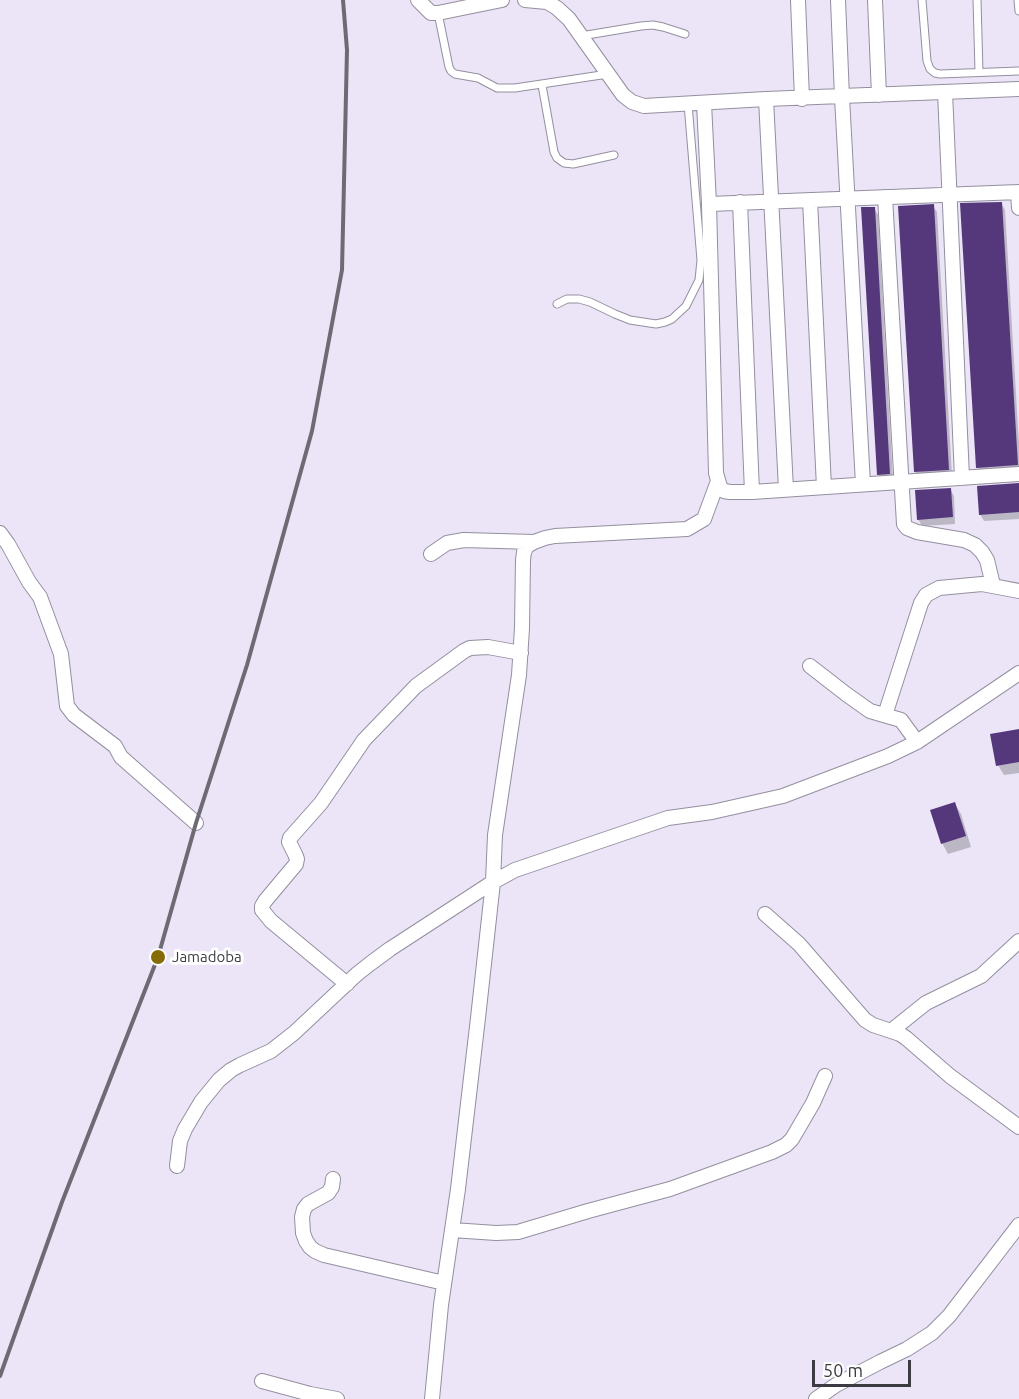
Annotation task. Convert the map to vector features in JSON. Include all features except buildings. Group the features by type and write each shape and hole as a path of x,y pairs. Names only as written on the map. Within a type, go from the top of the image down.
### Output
{"street":[{"path":"418,0 431,13 502,0"},
{"path":"525,0 547,2 557,8 569,19 623,95 632,102 644,106 1019,89"},
{"path":"798,0 802,99"},
{"path":"838,0 863,484"},
{"path":"874,0 879,95"},
{"path":"945,92 962,478"},
{"path":"766,99 786,489"},
{"path":"704,103 716,473 720,487 730,492 752,492 1019,474"},
{"path":"709,204 1018,192 1019,208"},
{"path":"885,197 903,524 917,532 964,540 975,545 987,560 993,585"},
{"path":"810,200 825,487"},
{"path":"740,202 752,492"},
{"path":"432,1399 438,1330 478,1018 497,817 521,653 523,560 527,546 545,538 566,535 687,529 704,519 718,481"},
{"path":"0,533 40,597 61,654 67,706 74,715 115,746 121,757 196,823"},
{"path":"431,554 447,543 464,540 534,542"},
{"path":"885,715 921,603 926,595 939,588 982,584 1019,591"},
{"path":"347,984 271,921 262,910 265,901 297,864 296,854 289,842 290,838 321,803 364,740 416,686 470,648 488,647 521,653"},
{"path":"810,666 870,711 901,720 917,742"},
{"path":"177,1166 180,1141 185,1129 201,1102 219,1080 240,1065 271,1052 371,963 492,882 515,870 668,818 712,812 793,793 888,756 917,742 1019,673"},
{"path":"765,914 799,944 865,1020 906,1038 950,1076 1019,1127"},
{"path":"891,1031 926,1003 981,976 1019,941"},
{"path":"452,1230 518,1232 670,1189 772,1152 786,1145 792,1138 825,1076"},
{"path":"333,1179 328,1193 308,1204 304,1209 303,1233 310,1247 324,1255 444,1283"},
{"path":"816,1399 836,1385 907,1349 932,1333 949,1316 1019,1225"},
{"path":"262,1381 337,1399"}],"lane":[{"path":"922,0 927,61 930,69 935,73 1019,71"},
{"path":"977,0 979,72"},
{"path":"1018,0 1019,11"},
{"path":"438,13 449,67 455,75 478,78 497,88 515,88 608,74"},
{"path":"581,36 653,25 685,34"},
{"path":"542,85 557,158 564,163 573,164 614,155"},
{"path":"557,304 567,299 579,299 630,320 656,324 672,319 686,306 699,280 701,260 688,104"}],"railway":[{"path":"0,1376 62,1202 158,957 196,823 247,665 312,431 342,270 347,50 343,0"}],"place":[{"name":"Jamadoba","path":"158,957"}]}
